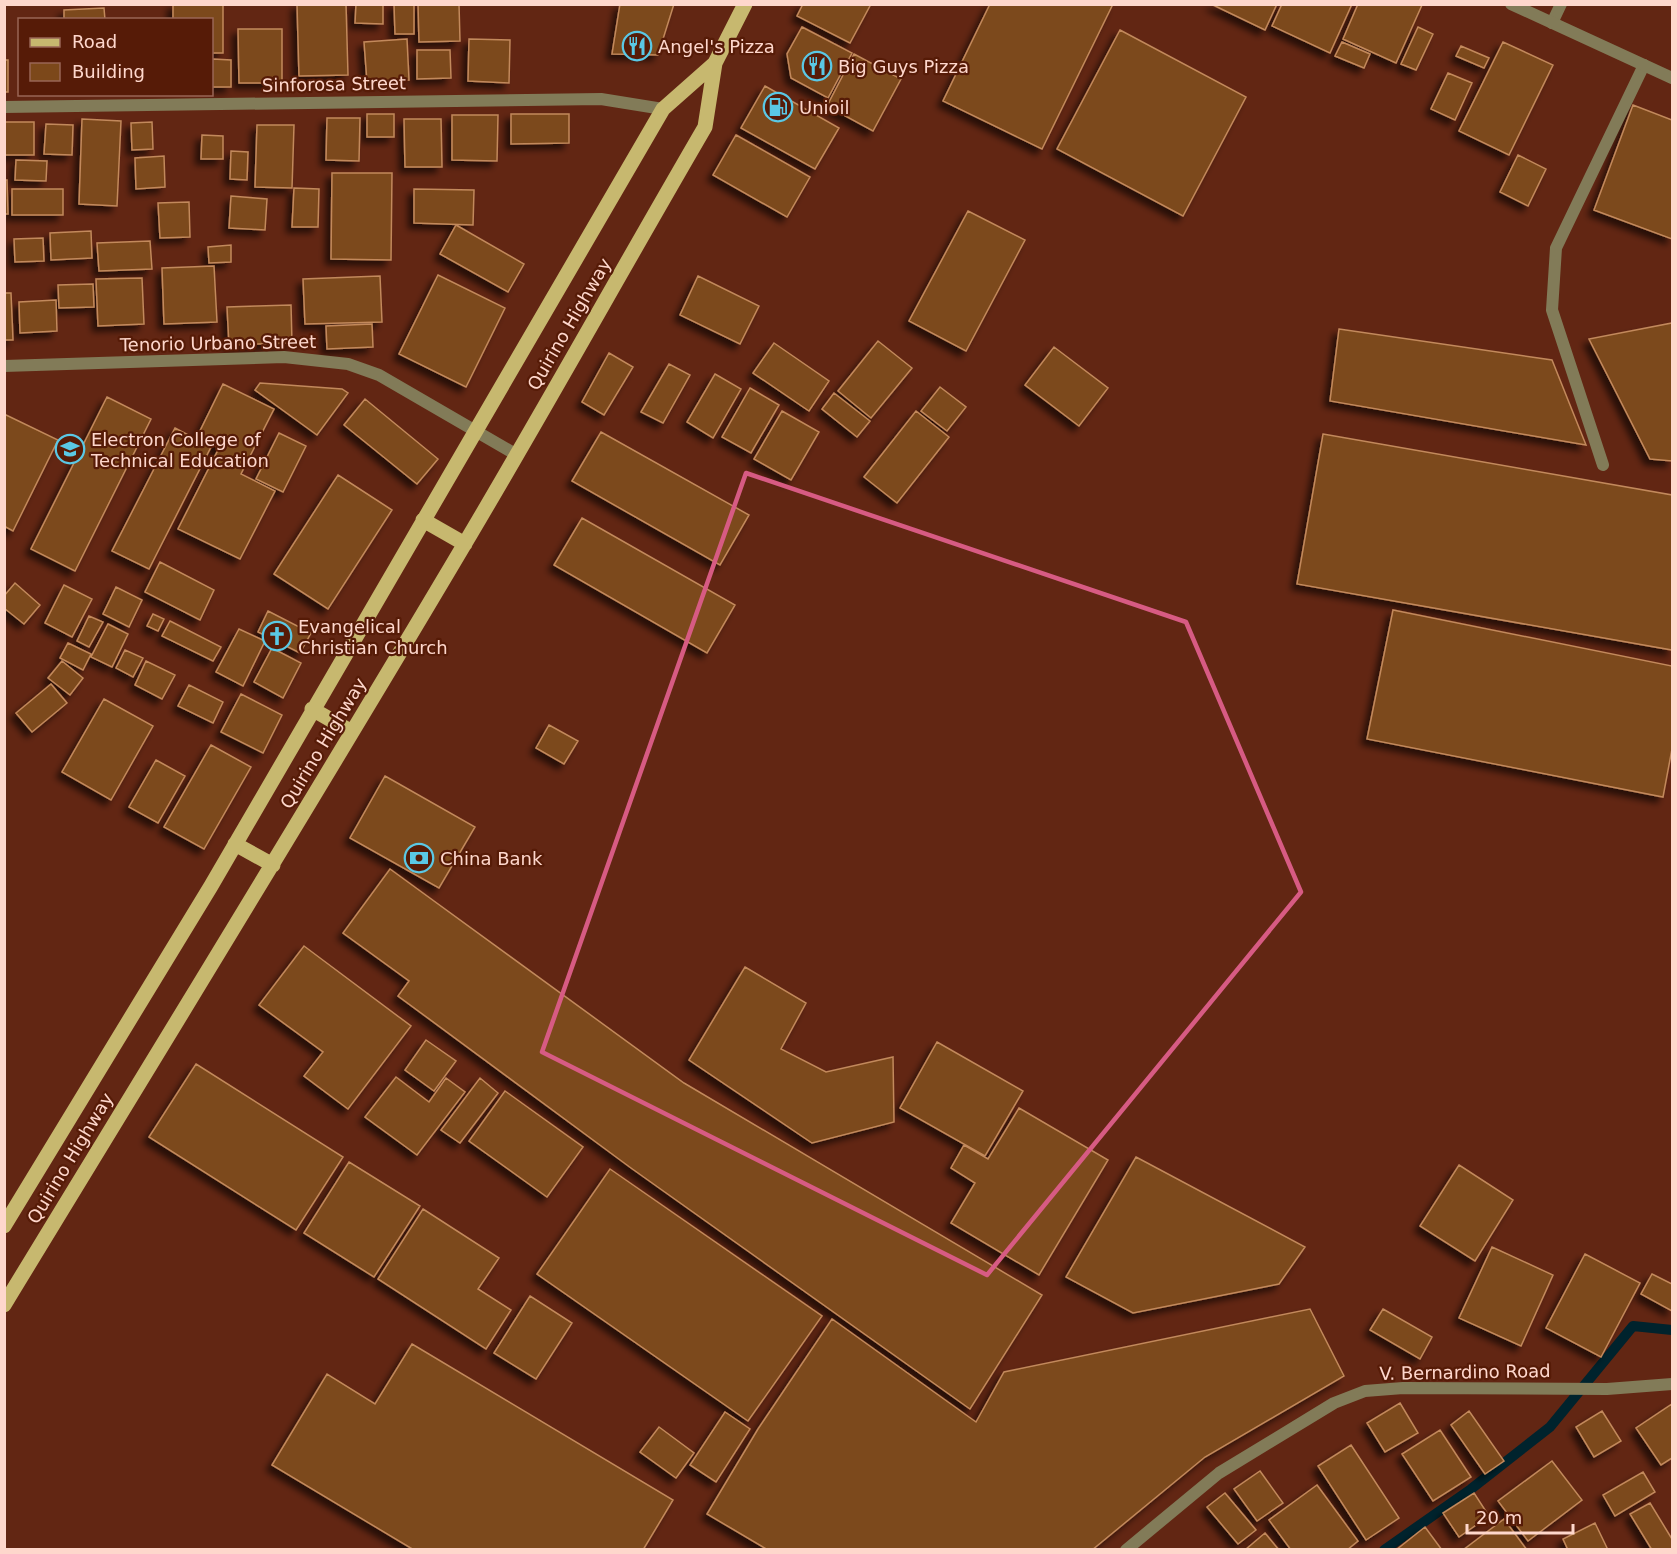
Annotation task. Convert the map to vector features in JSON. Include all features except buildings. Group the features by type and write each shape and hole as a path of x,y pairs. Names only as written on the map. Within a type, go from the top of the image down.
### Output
{"main road":[{"name":"Quirino Highway","path":"4,1305 273,865 465,544 705,127 715,63 745,4"},
{"name":"Quirino Highway","path":"4,1226 236,844 312,709 663,109 715,63"},
{"path":"423,520 465,544"},
{"path":"312,709 352,732"},
{"path":"236,844 273,865"}],"street":[{"path":"1511,4 1672,78"},
{"path":"1552,23 1561,4"},
{"path":"1604,465 1552,310 1556,248 1644,65"},
{"name":"Sinforosa Street","path":"4,107 601,99 663,109"},
{"name":"Tenorio Urbano Street","path":"4,366 317,358 348,364 379,375 517,454"},
{"name":"V. Bernardino Road","path":"1126,1550 1219,1473 1334,1403 1365,1391 1403,1388 1607,1389 1672,1384"}],"highlighted area":[{"path":"746,473 1186,622 1301,892 987,1275 542,1052"}],"waterway":[{"path":"1384,1550 1471,1489 1550,1427 1633,1326 1672,1330"}],"place":[{"name":"Angel's Pizza","path":"637,46"},
{"name":"Big Guys Pizza","path":"817,66"},
{"name":"Unioil","path":"778,107"},
{"name":"Electron College of Technical Education","path":"70,449"},
{"name":"Evangelical Christian Church","path":"277,636"},
{"name":"China Bank","path":"419,858"}]}
